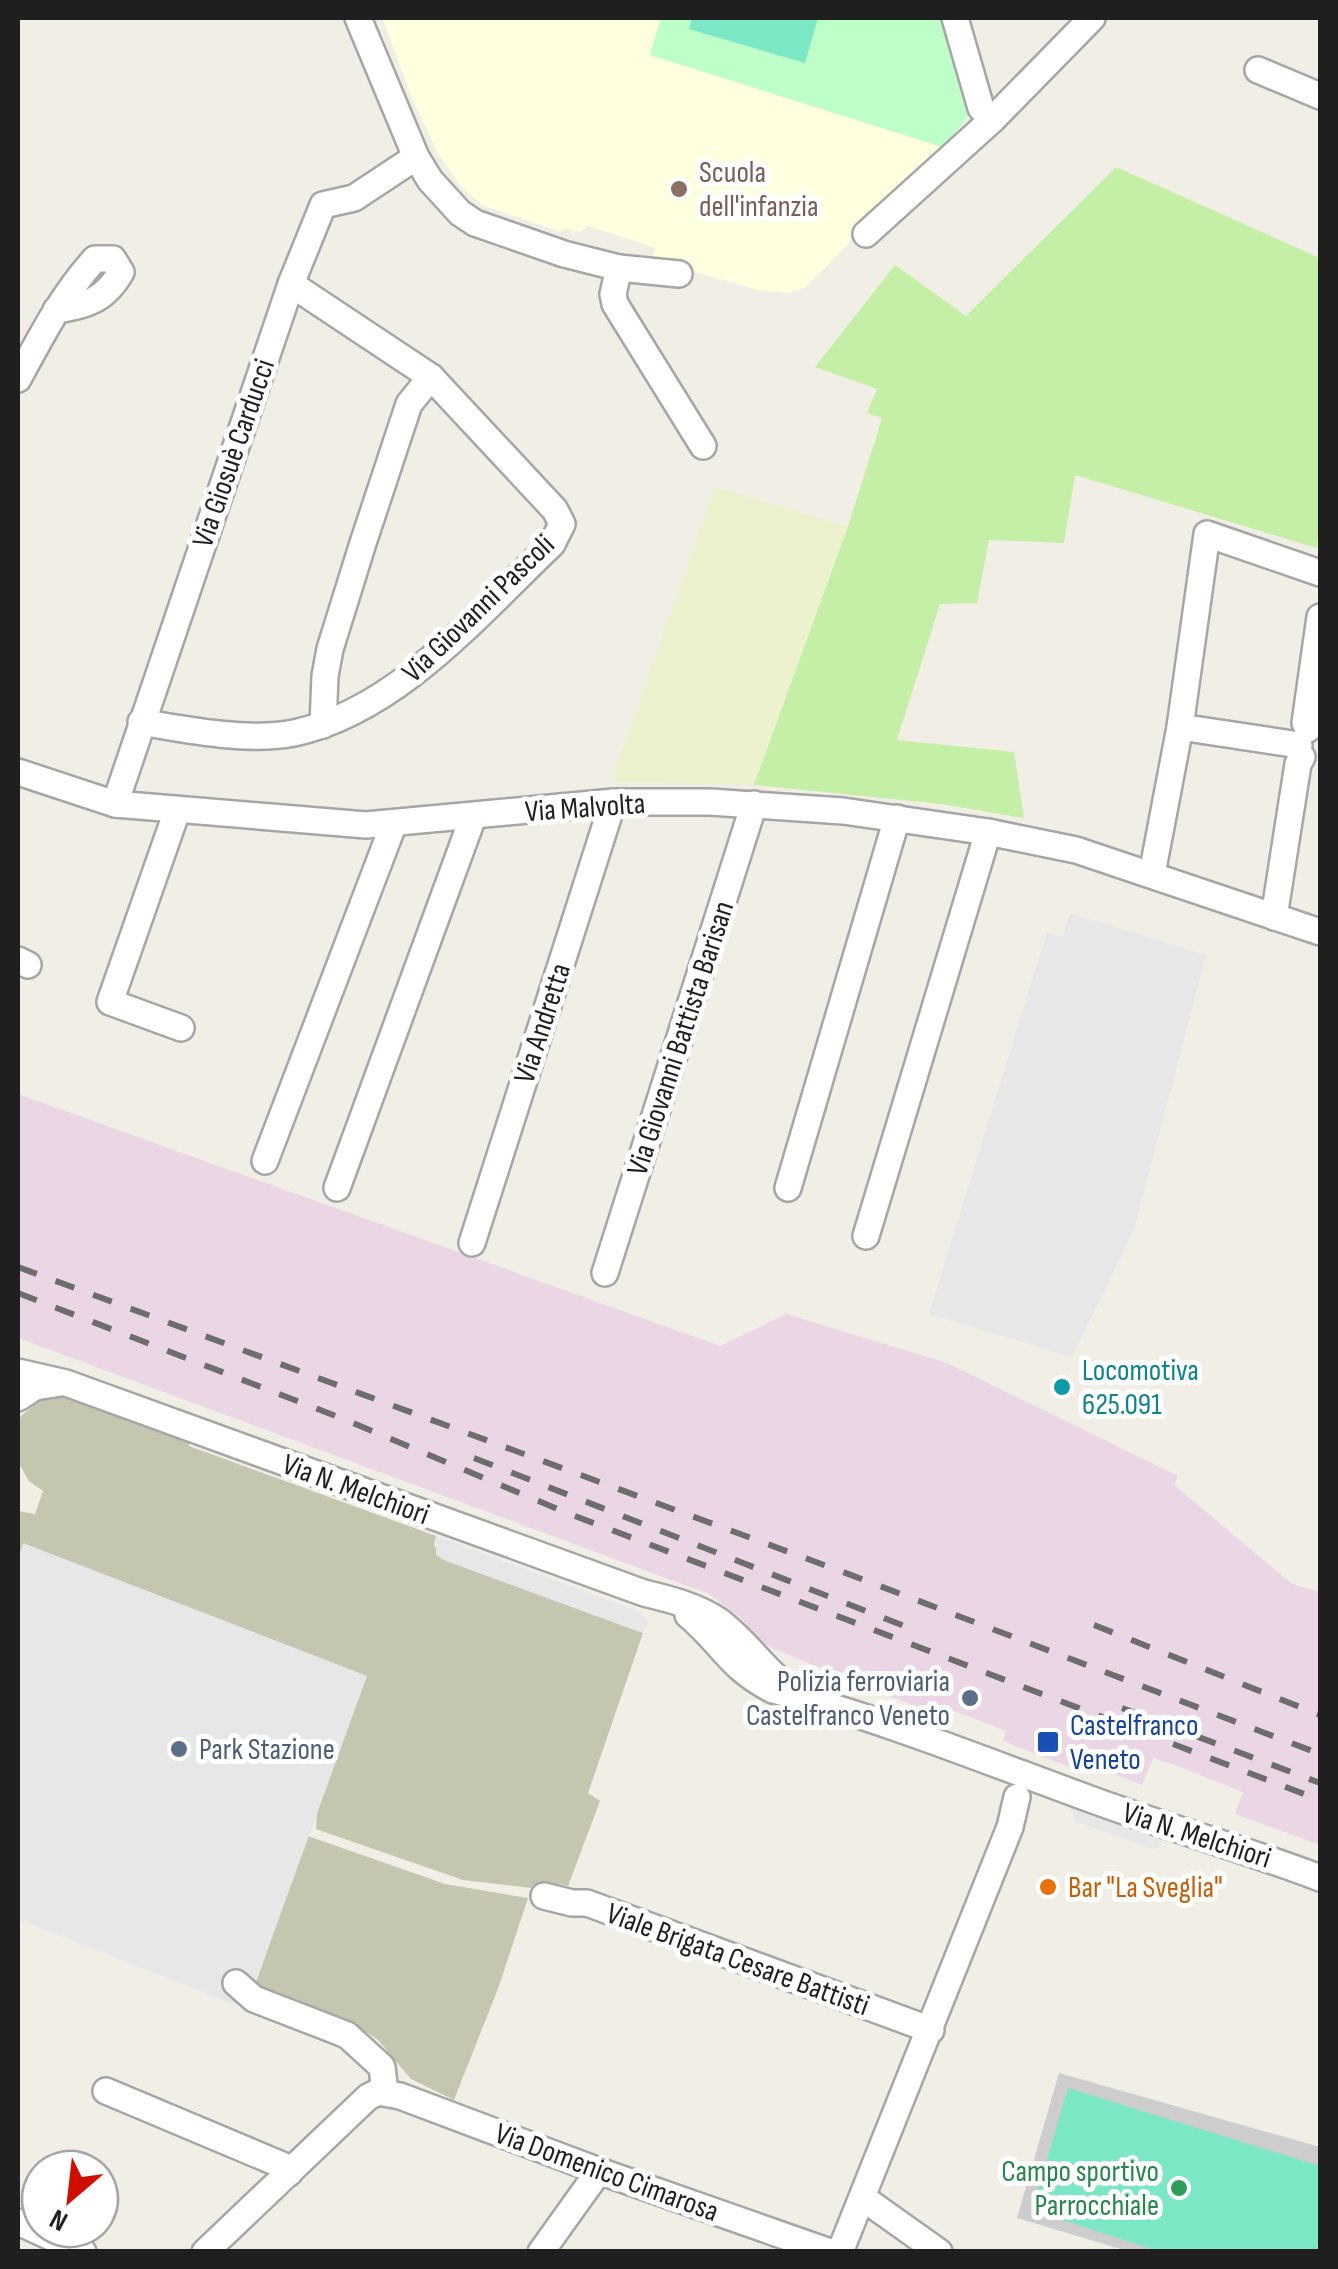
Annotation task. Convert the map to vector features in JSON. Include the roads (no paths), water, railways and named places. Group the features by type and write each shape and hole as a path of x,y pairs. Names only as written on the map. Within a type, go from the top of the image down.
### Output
{"street":[{"path":"358,18 416,157 446,199 475,223 564,254 619,268 679,274"},
{"path":"955,18 981,108 992,120"},
{"path":"866,234 992,120 1092,18"},
{"path":"1258,70 1320,96"},
{"name":"Via Giosuè Carducci","path":"114,804 291,284 323,205 354,198 416,157"},
{"path":"619,268 613,294 615,304 703,446"},
{"name":"Via Giovanni Pascoli","path":"141,722 231,734 290,734 323,725 392,691 552,544 562,524 555,510 431,377 291,284"},
{"path":"18,379 56,310"},
{"path":"323,725 330,649 409,404 431,377"},
{"path":"1152,874 1180,727 1207,534 1320,574"},
{"path":"1274,916 1298,764 1310,744 1305,723 1320,617"},
{"path":"1180,727 1310,744"},
{"name":"Via Malvolta","path":"18,772 114,804 366,825 613,802 754,804 897,818 1076,850 1320,932"},
{"name":"Via Andretta","path":"472,1244 613,802"},
{"name":"Via Giovanni Battista Barisan","path":"605,1272 754,804"},
{"path":"177,811 110,1002 181,1028"},
{"path":"337,1188 473,817"},
{"path":"788,1188 897,818"},
{"path":"265,1162 394,823"},
{"path":"866,1236 988,832"},
{"name":"Via N. Melchiori","path":"18,1372 66,1383 646,1594 685,1612 707,1630 726,1658 752,1679 1320,1878"},
{"path":"18,1398 35,1387 66,1383"},
{"path":"840,2252 1010,1827 1017,1798 1009,1778 988,1763"},
{"name":"Via N. Melchiori","path":"1017,1798 1056,1790 1074,1793"},
{"name":"Viale Brigata Cesare Battisti","path":"544,1896 572,1903 587,1902 930,2030"},
{"path":"206,2252 368,2097 385,2093 382,2068 347,2035 254,1998 236,1982"},
{"path":"106,2090 282,2165 290,2173"},
{"name":"Via Domenico Cimarosa","path":"385,2093 830,2252"},
{"path":"541,2252 598,2171"},
{"path":"863,2198 938,2252"},
{"path":"18,2222 83,2252"}],"railway":[{"path":"18,1267 843,1572 1320,1754"},
{"path":"18,1293 341,1418 567,1513 1320,1800"},
{"path":"474,1458 912,1629"},
{"path":"1094,1625 1320,1715"},
{"path":"1122,1708 1320,1783"}],"place":[{"name":"Scuola dell'infanzia","path":"679,189"},
{"name":"Locomotiva 625.091","path":"1062,1387"},
{"name":"Polizia ferroviaria Castelfranco Veneto","path":"970,1698"},
{"name":"Castelfranco Veneto","path":"1048,1742"},
{"name":"Park Stazione","path":"179,1749"},
{"name":"Bar \"La Sveglia\"","path":"1048,1887"},
{"name":"Campo sportivo Parrocchiale","path":"1179,2188"}]}
